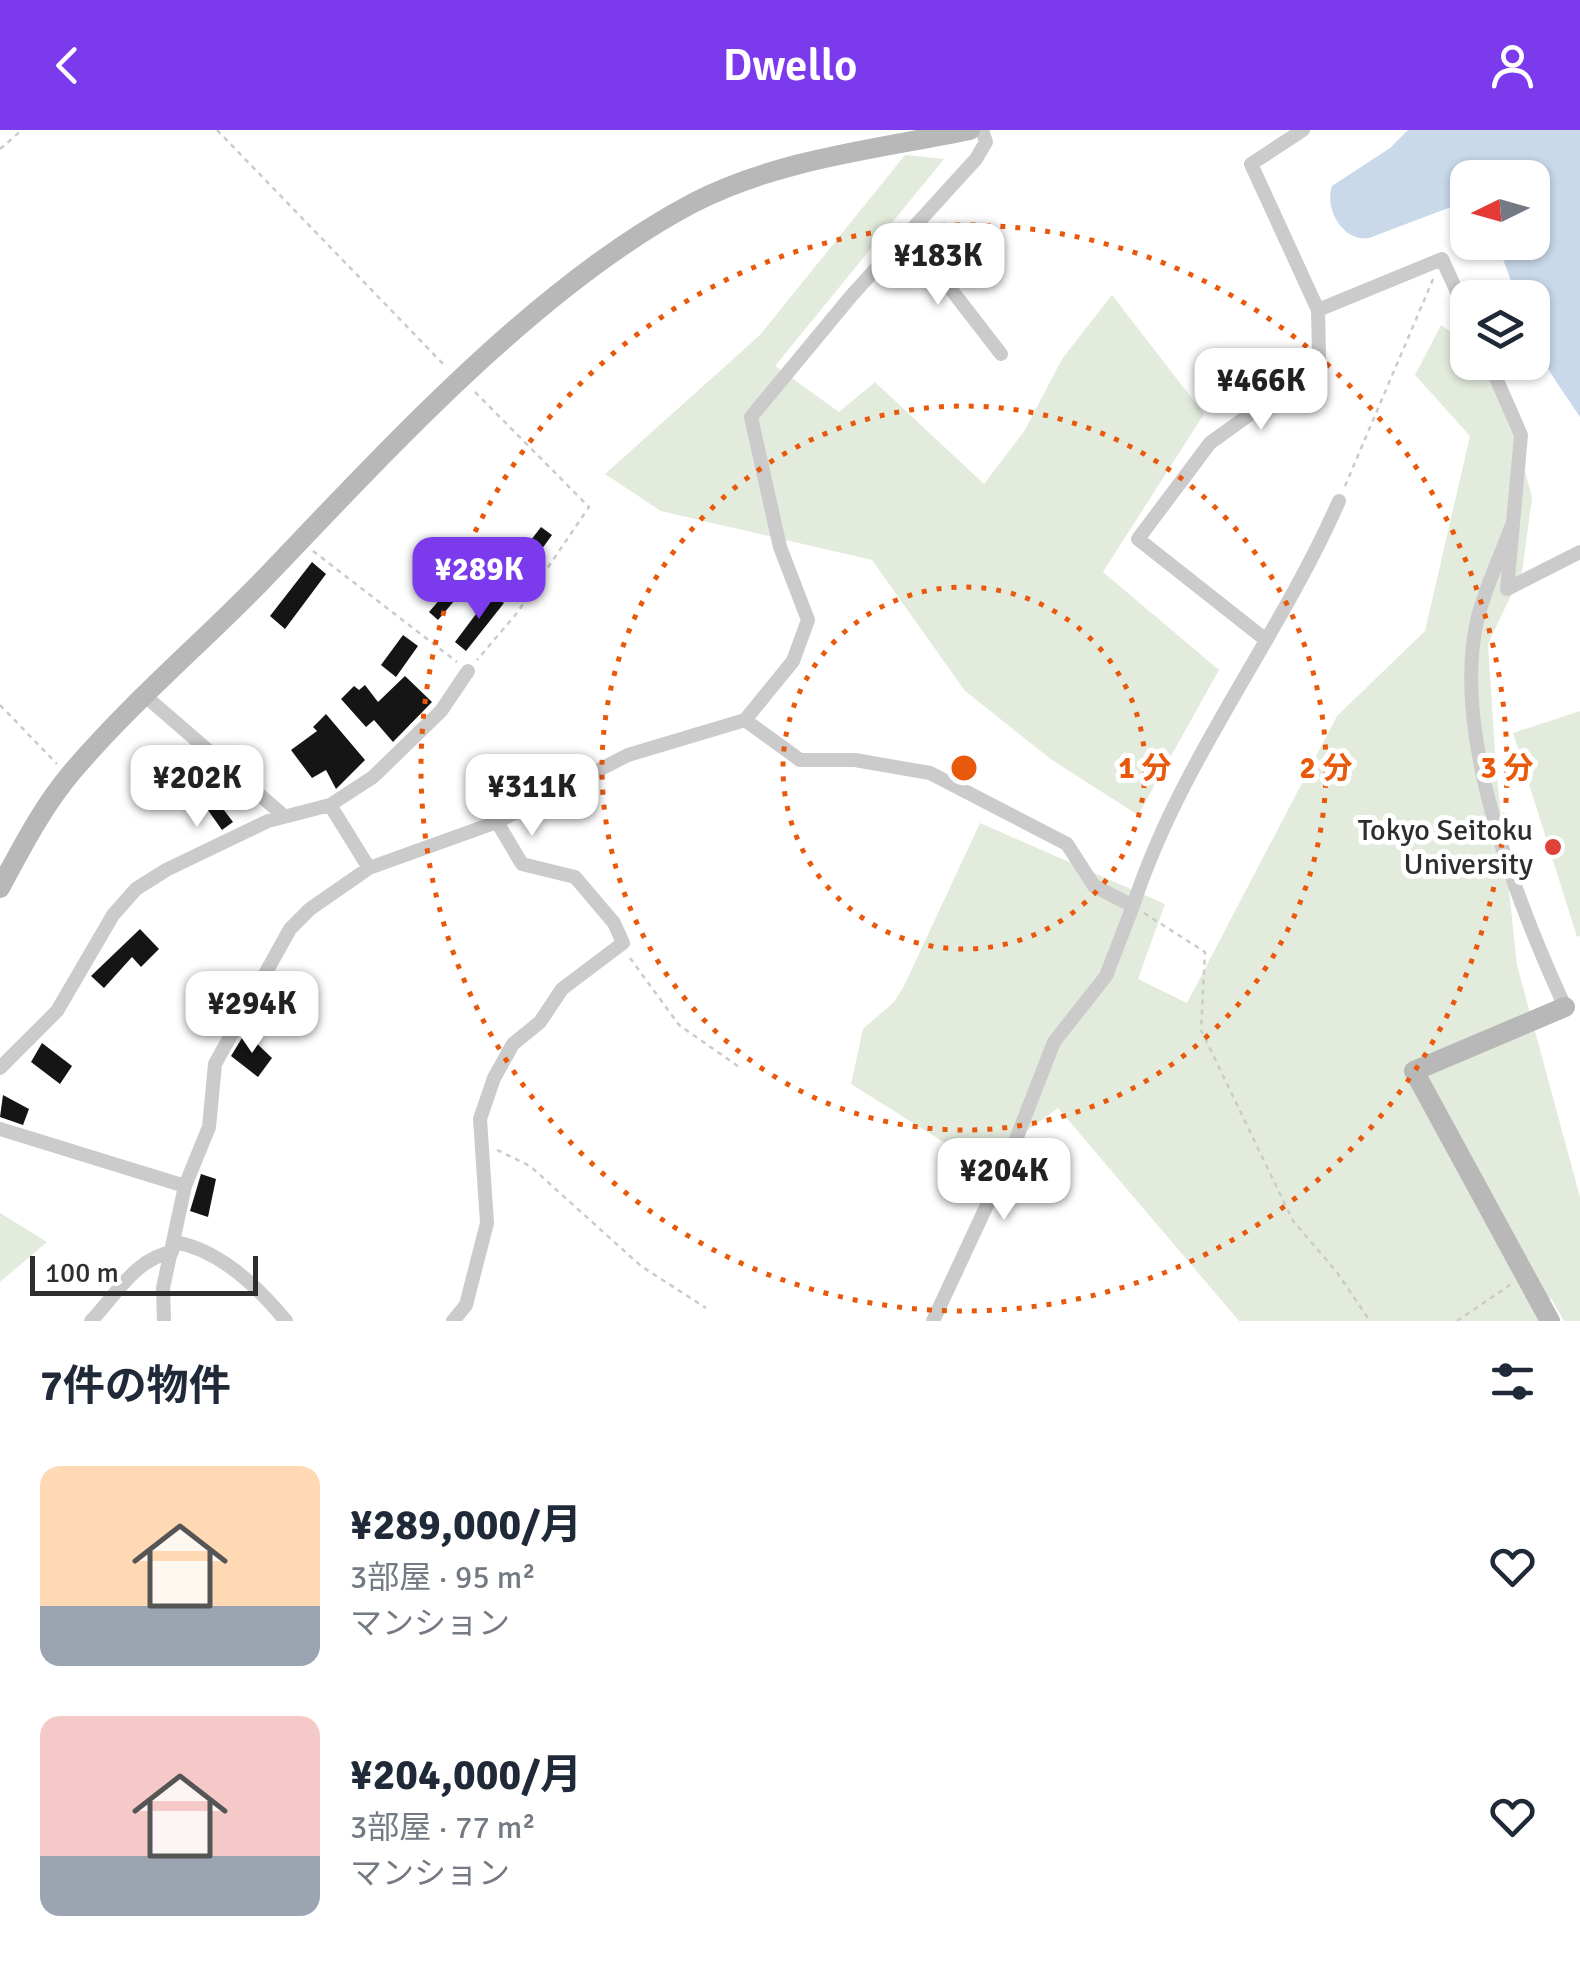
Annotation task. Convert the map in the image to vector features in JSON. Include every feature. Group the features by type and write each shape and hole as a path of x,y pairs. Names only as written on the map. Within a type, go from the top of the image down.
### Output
{"street":[{"path":"0,888 69,775 144,695 462,381 580,275 695,202 752,178 814,160 970,130"},
{"path":"164,1321 162,1288 185,1186 210,1126 215,1064 290,930 310,909 369,868 497,822 628,754 745,720 793,661 808,620 780,547 751,417 852,294 976,159 986,142 982,130"},
{"path":"1266,640 1138,539 1210,443 1310,370 1319,356 1318,310 1251,164 1303,130"},
{"path":"909,235 1001,354"},
{"path":"1318,310 1442,259 1452,280"},
{"path":"1497,380 1521,434 1507,589 1580,552"},
{"path":"934,1321 1008,1160 1054,1042 1106,976 1152,852 1182,788 1308,570 1339,501"},
{"path":"1511,527 1476,622 1472,696 1488,794 1506,868 1565,1008 1414,1071 1550,1321"},
{"path":"0,1068 56,1010 113,914 136,889 194,856 284,816 330,805 372,777 441,711 468,671"},
{"path":"144,695 284,816"},
{"path":"745,720 800,760 855,760 930,773 1067,844 1094,886 1133,906"},
{"path":"330,805 369,868"},
{"path":"453,1321 466,1305 487,1223 482,1106 514,1044 540,1022 562,989 622,943 614,923 575,877 522,864 497,822"},
{"path":"0,1129 185,1186"},
{"path":"91,1321 136,1268 173,1247 195,1246 226,1265 286,1321"}],"path":[{"path":"0,150 22,130"},
{"path":"218,130 589,507 516,613 468,671 300,541"},
{"path":"1339,501 1390,373 1442,259"},
{"path":"0,705 69,775"},
{"path":"1133,906 1205,952 1201,1030 1293,1221 1336,1271 1370,1321"},
{"path":"622,943 637,970 679,1025 742,1069"},
{"path":"482,1142 530,1166 641,1266 706,1308"},
{"path":"1458,1321 1526,1274"}],"shaded area":[{"path":"905,155 944,159 775,366 839,412 875,382 984,484 1025,430 1062,359 1112,295 1204,414 1103,572 1219,670 1138,815 1052,760 965,691 872,560 661,511 605,474 760,335"},
{"path":"1441,325 1450,331 1450,380 1497,380 1510,412 1532,498 1522,572 1488,644 1496,768 1517,965 1580,1197 1580,1321 1564,1321 1551,1298 1538,1321 1239,1321 1058,1108 980,1165 851,1084 863,1029 894,1002 904,986 980,823 1165,904 1138,979 1187,1003 1337,716 1425,631 1470,436 1415,375"},
{"path":"1580,711 1580,936 1577,937 1513,733"},
{"path":"0,1213 47,1242 0,1282"}],"water":[{"path":"1408,130 1580,130 1580,417 1550,371 1550,280 1511,280 1503,260 1550,260 1550,160 1450,160 1450,207 1369,238 1351,235 1333,214 1332,186 1390,148"}],"building":[{"path":"541,527 552,535 526,571 502,556 511,544 520,552"},
{"path":"485,547 494,554 438,620 429,612"},
{"path":"312,562 326,574 285,629 270,616"},
{"path":"491,594 504,603 466,651 455,642"},
{"path":"403,635 418,646 396,677 381,665"},
{"path":"405,676 432,702 393,742 374,720 366,727 341,699 354,686 359,690 365,685 378,702"},
{"path":"326,714 365,760 336,789 326,770 312,778 291,750 317,731 313,727"},
{"path":"205,780 227,807 224,810 233,822 222,830 193,789"},
{"path":"140,929 159,949 141,967 132,957 104,988 91,976"},
{"path":"249,1036 272,1058 258,1077 231,1056 242,1038 246,1041"},
{"path":"42,1043 72,1066 60,1084 31,1062"},
{"path":"3,1095 29,1109 23,1125 0,1117"},
{"path":"201,1174 216,1179 208,1217 190,1211"}],"place":[{"name":"Tokyo Seitoku University","path":"1553,847"}]}
